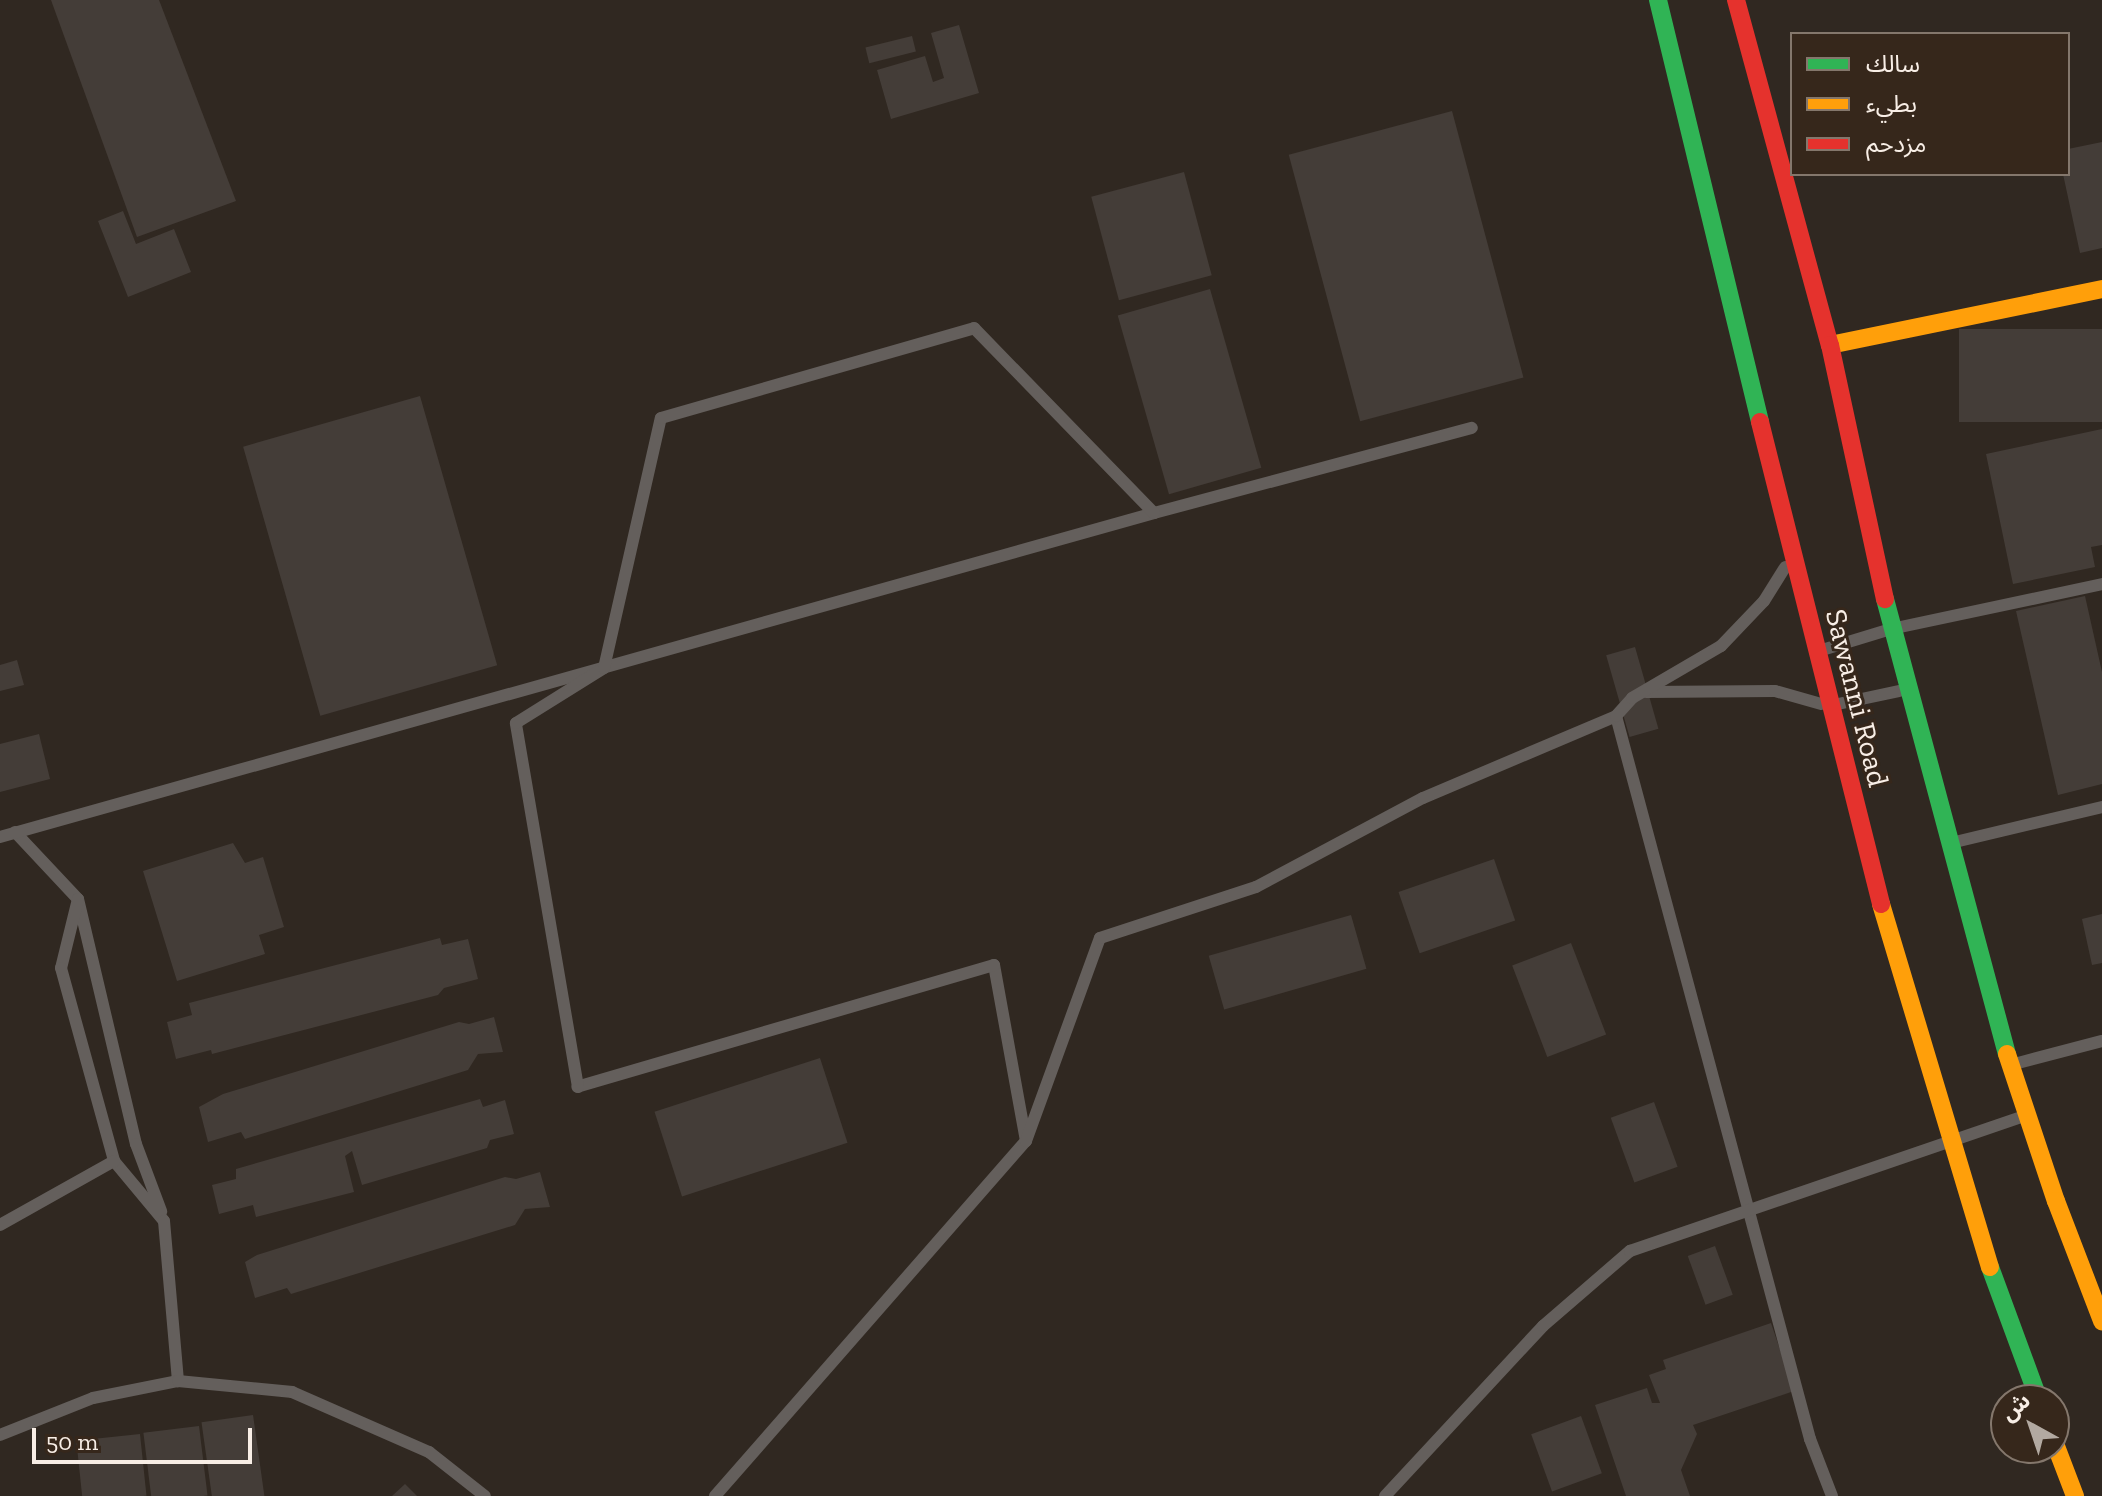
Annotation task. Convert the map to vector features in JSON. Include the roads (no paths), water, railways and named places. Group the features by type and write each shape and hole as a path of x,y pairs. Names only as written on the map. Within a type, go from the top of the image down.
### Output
{"main road":[{"name":"Sawanni Road","path":"1658,0 1816,652 1894,954 1949,1142 2033,1384"},
{"name":"Sawanni Road","path":"1736,0 1830,345 1891,629 1948,843 2011,1065 2102,1321"},
{"path":"1830,345 2102,289"},
{"path":"2063,1464 2075,1496"}],"lane":[{"path":"1026,1141 994,965 578,1087 516,723 604,668 661,418 974,328 1154,513"},
{"path":"0,837 1154,513 1472,428"},
{"path":"715,1496 1026,1141 1100,938 1256,887 1423,798 1616,716 1632,698 1646,692 1669,673 1721,646 1745,625 1793,554"},
{"path":"1816,652 1891,629 2102,584"},
{"path":"1646,692 1775,691 1830,706 1907,689"},
{"path":"1616,716 1810,1439 1832,1496"},
{"path":"1948,843 2102,807"},
{"path":"15,832 78,899 136,1144 164,1221 178,1381"},
{"path":"78,899 61,968 114,1161 164,1221"},
{"path":"2011,1065 2102,1041"},
{"path":"1385,1496 1543,1326 1630,1251 2028,1115"},
{"path":"0,1225 114,1161"},
{"path":"0,1435 93,1398 178,1381 292,1392 429,1452 485,1496"}]}
